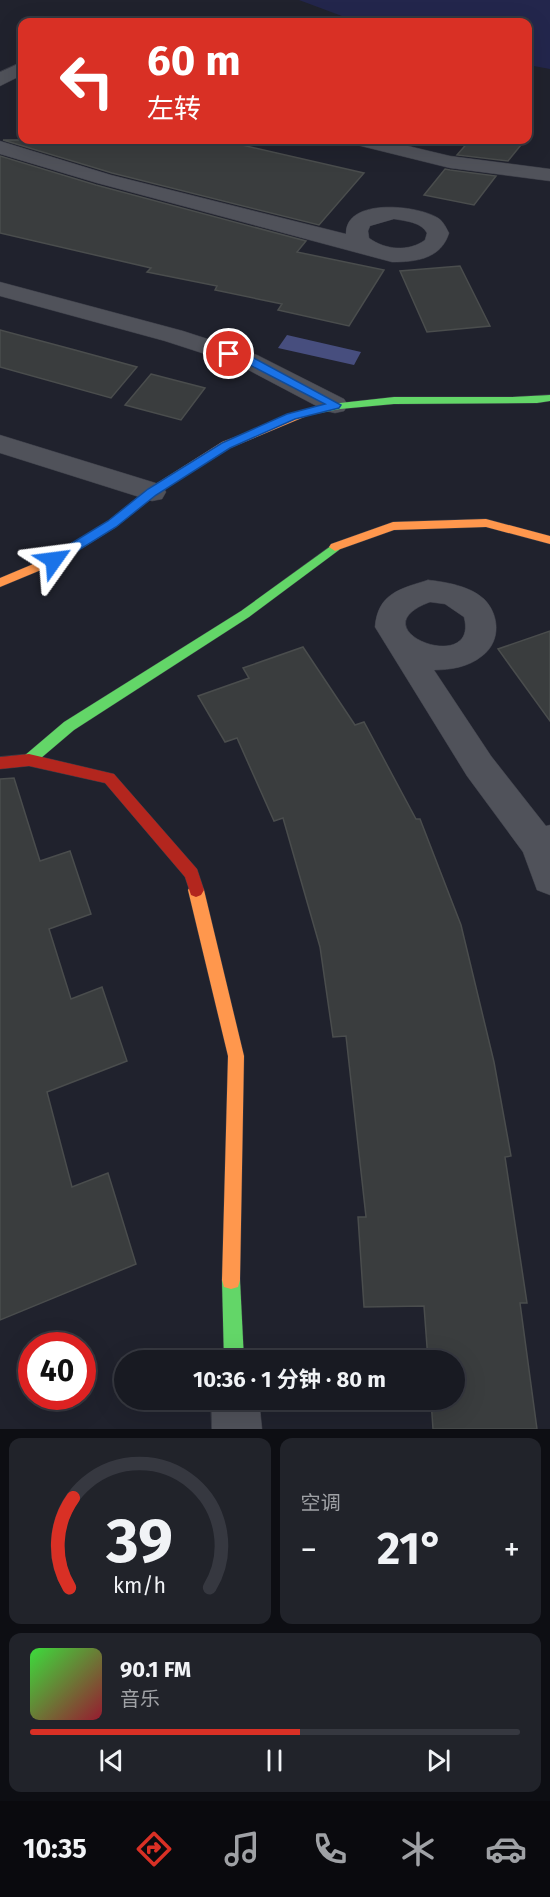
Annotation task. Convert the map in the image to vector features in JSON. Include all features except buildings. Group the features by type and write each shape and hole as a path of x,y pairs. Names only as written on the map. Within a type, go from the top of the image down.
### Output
{"street":[{"path":"0,80 18,70"},
{"path":"376,144 450,162 550,176"},
{"path":"0,147 104,180 365,246 381,253 409,255 431,248 437,242 439,234 429,221 407,213 381,214 340,229 298,229"},
{"path":"362,222 357,229 357,236 365,246"},
{"path":"0,289 174,336 248,360 335,405"},
{"path":"0,583 54,560 112,524 152,492 226,445 291,417 335,405 448,399 530,401 550,398"},
{"path":"0,444 152,492"},
{"path":"29,760 69,726 245,614 334,547 393,526 486,523 550,540"},
{"path":"403,648 425,657 448,658 463,654 474,646 480,636 482,625 478,614 457,596 443,592 415,593 402,598 394,607 389,616 389,628 394,639 403,648 479,766 545,842 550,879"},
{"path":"448,658 441,684 449,719"},
{"path":"0,763 29,760 109,778 192,874 236,1056 231,1294 234,1350"},
{"path":"236,1410 237,1429"}],"shaded area":[{"path":"299,0 550,0 550,69 532,66 532,18 347,18"},
{"path":"287,335 361,352 354,365 278,348"}],"traffic: fast":[{"path":"305,413 340,406 394,401 448,399 512,401 550,398"},
{"path":"29,760 69,726 245,614 335,547"},
{"path":"231,1280 234,1350"}],"traffic: slow":[{"path":"0,583 54,560 112,524 152,492 226,445 305,413"},
{"path":"335,547 393,526 486,523 550,540"},
{"path":"196,890 236,1056 231,1280"}],"traffic: jam":[{"path":"0,763 29,760 109,778 192,874 196,890"}],"route":[{"path":"54,560 112,524 152,492 226,445 291,417 335,405 248,360 229,354"}]}
